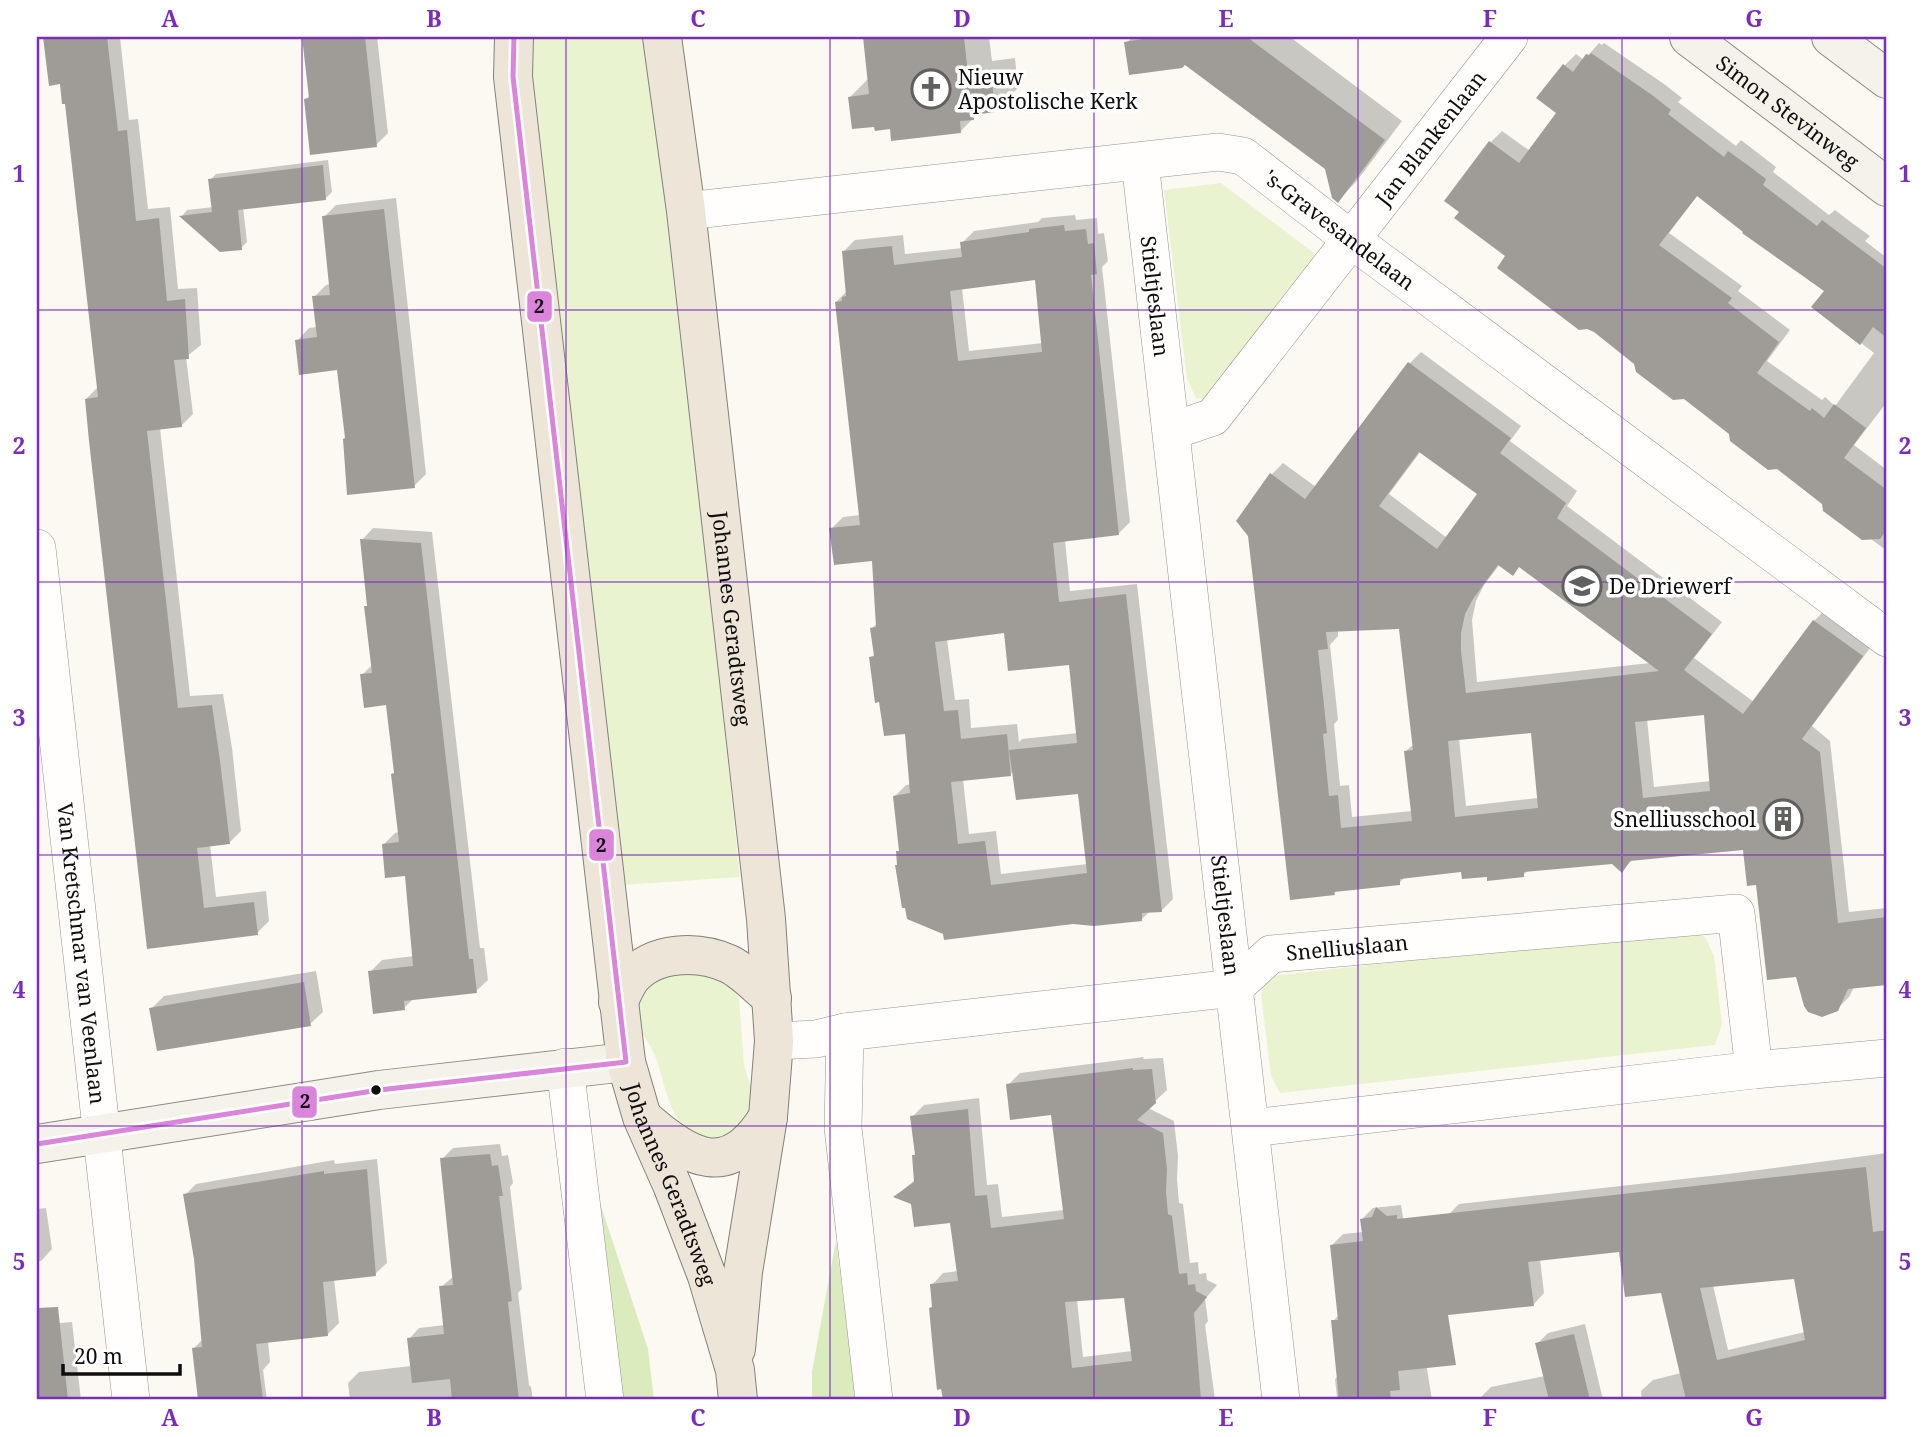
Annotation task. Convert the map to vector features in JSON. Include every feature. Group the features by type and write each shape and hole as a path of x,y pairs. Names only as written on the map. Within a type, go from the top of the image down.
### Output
{"main road":[{"name":"Johannes Geradtsweg","path":"514,37 514,91 626,1062 642,1117 707,1276 736,1385"},
{"name":"Johannes Geradtsweg","path":"662,37 686,211 766,919 772,999 774,1041 768,1117 743,1272 736,1385"},
{"path":"618,1003 631,978 650,963 680,955 731,964 772,999"},
{"path":"642,1117 676,1145 695,1155 711,1158 725,1157 744,1149 768,1117"}],"street":[{"name":"Jan Blankenlaan","path":"1352,240 1509,37"},
{"name":"Simon Stevinweg","path":"1689,37 1887,187"},
{"path":"1831,37 1887,79"},
{"name":"'s-Gravesandelaan","path":"686,211 1218,152 1243,156 1887,638"},
{"name":"Stieltjeslaan","path":"1140,162 1281,1400"},
{"path":"1172,431 1213,417 1352,240"},
{"name":"Van Kretschmar van Veenlaan","path":"37,548 45,717 100,1133 131,1400"},
{"name":"Snelliuslaan","path":"1234,988 1271,954 1735,913 1754,1070"},
{"path":"774,1041 816,1040 845,1032 1234,988"},
{"path":"845,1032 843,1128 874,1400"},
{"path":"1251,1128 1754,1070 1887,1058"},
{"path":"37,1144 379,1090 626,1062"},
{"path":"565,1067 605,1400"}],"green space":[{"path":"529,37 652,39 740,877 622,885 527,49"},
{"path":"1221,183 1322,259 1210,401 1196,398 1187,379 1164,190"},
{"path":"1684,930 1705,937 1714,956 1722,1024 1715,1045 1280,1093 1271,1076 1261,994 1263,983 1271,976"},
{"path":"682,969 723,977 739,998 744,1066 753,1093 755,1111 735,1132 725,1138 701,1137 681,1123 670,1103 655,1056 635,1019 642,987"},
{"path":"600,1203 648,1349 654,1400 621,1400"},
{"path":"836,1240 856,1400 812,1400 812,1372"}],"building":[{"path":"43,37 107,37 118,131 127,130 136,221 159,218 167,301 185,299 189,359 174,360 182,427 147,431 178,708 212,705 220,761 230,844 197,848 204,908 254,902 258,935 147,949 89,441 85,399 98,397 65,104 62,104 60,84 49,86"},
{"path":"302,37 365,37 377,147 310,155 304,99 309,98"},
{"name":"Nieuw Apostolische Kerk","path":"863,37 964,37 969,83 992,81 995,112 974,115 974,120 960,121 961,133 891,141 890,129 852,129 848,97 869,94"},
{"path":"1147,37 1247,37 1385,140 1338,203 1332,198 1325,169 1185,65 1182,68 1129,75 1124,42 1149,38"},
{"path":"1591,53 1652,95 1671,110 1668,114 1724,157 1728,151 1766,179 1763,185 1817,226 1822,220 1887,269 1887,338 1873,327 1860,345 1811,307 1824,291 1742,233 1697,196 1659,245 1732,298 1728,303 1779,342 1757,373 1810,411 1812,408 1824,418 1834,404 1866,428 1844,458 1887,490 1887,529 1880,539 1862,540 1823,511 1822,504 1777,469 1768,470 1730,441 1729,434 1684,399 1673,400 1636,372 1634,364 1594,332 1579,330 1497,268 1505,256 1454,218 1459,212 1444,201 1489,141 1519,163 1556,113 1536,98 1563,64 1573,72 1586,54"},
{"path":"323,165 326,200 238,210 242,250 220,252 179,216 212,212 208,179"},
{"path":"384,209 415,488 347,495 345,438 337,370 299,375 295,340 317,337 312,296 330,295 322,216"},
{"path":"1064,225 1065,231 1086,229 1088,244 1094,243 1097,274 1091,275 1119,535 1053,543 1059,602 1126,594 1162,912 1142,913 1142,921 1094,926 1073,924 944,940 943,934 907,919 905,908 902,908 895,865 896,851 899,851 893,796 910,793 905,734 884,736 879,702 875,703 869,657 874,656 870,628 876,627 872,561 834,565 829,528 860,525 835,302 842,301 842,297 846,296 842,251 892,246 894,265 962,257 960,242 1029,232 1029,229","holes":["1035,280 1042,352 958,361 950,291","1004,633 1008,671 1069,665 1077,743 1009,750 1016,800 1078,794 1087,873 991,885 985,841 958,844 951,782 1011,776 1007,734 961,739 958,710 944,711 935,642"]},
{"path":"1408,362 1511,438 1500,453 1566,503 1557,518 1712,634 1684,670 1743,714 1813,620 1863,656 1802,739 1820,752 1838,923 1887,917 1887,985 1848,989 1838,1011 1822,1017 1808,1012 1804,1006 1796,977 1767,980 1756,885 1747,886 1743,850 1630,861 1622,873 1612,864 1524,872 1524,877 1487,881 1487,877 1462,879 1461,872 1400,879 1400,885 1290,900 1248,536 1236,521 1270,473 1305,499","holes":["1419,452 1477,494 1437,549 1379,506","1498,565 1513,576 1519,567 1659,671 1466,693 1461,633 1465,614","1399,629 1413,750 1404,751 1412,821 1341,828 1338,795 1329,796 1323,734 1327,733 1318,650 1328,649 1326,632","1704,715 1710,791 1643,798 1635,722","1531,733 1538,808 1455,817 1448,741"]},
{"path":"360,539 421,543 469,959 473,959 477,993 404,1001 405,1010 373,1014 368,971 413,966 405,876 385,878 382,844 399,842 391,774 394,773 386,705 364,708 360,674 372,673"},
{"path":"304,982 311,1026 157,1051 149,1008"},
{"path":"1133,1068 1152,1069 1156,1103 1137,1120 1163,1133 1168,1214 1172,1216 1179,1274 1187,1273 1188,1285 1195,1284 1196,1291 1207,1297 1194,1313 1201,1400 943,1400 941,1389 937,1390 929,1308 932,1307 930,1284 958,1281 950,1223 914,1227 911,1204 893,1197 914,1182 912,1155 915,1155 910,1116 968,1109 975,1196 987,1195 991,1228 1064,1219 1051,1115 1010,1120 1006,1084","holes":["1124,1298 1132,1361 1072,1368 1065,1302"]},
{"path":"490,1154 492,1166 498,1165 503,1196 499,1196 512,1301 508,1302 519,1400 452,1400 450,1379 412,1383 407,1338 444,1334 439,1286 453,1285 440,1158"},
{"path":"1866,1167 1873,1232 1887,1230 1887,1400 1686,1400 1661,1293 1625,1297 1619,1252 1528,1262 1534,1306 1448,1315 1456,1365 1398,1371 1400,1390 1390,1391 1391,1400 1339,1400 1331,1320 1338,1320 1330,1245 1363,1241 1360,1219 1372,1217 1376,1207 1387,1216 1397,1215 1397,1219","holes":["1794,1279 1805,1340 1717,1360 1700,1288"]},
{"path":"367,1169 376,1276 323,1282 328,1336 256,1344 263,1400 198,1400 192,1348 202,1347 194,1259 183,1194 324,1171 324,1174"},
{"path":"58,1307 68,1400 37,1400 37,1308"},
{"path":"1574,1334 1590,1400 1549,1400 1535,1343"}],"transit line":[{"name":"2","path":"37,1144 379,1090 626,1062 513,77 514,37"}],"place":[{"name":"Nieuw Apostolische Kerk","path":"931,89"},
{"name":"De Driewerf","path":"1582,586"},
{"name":"Snelliusschool","path":"1783,819"}]}
